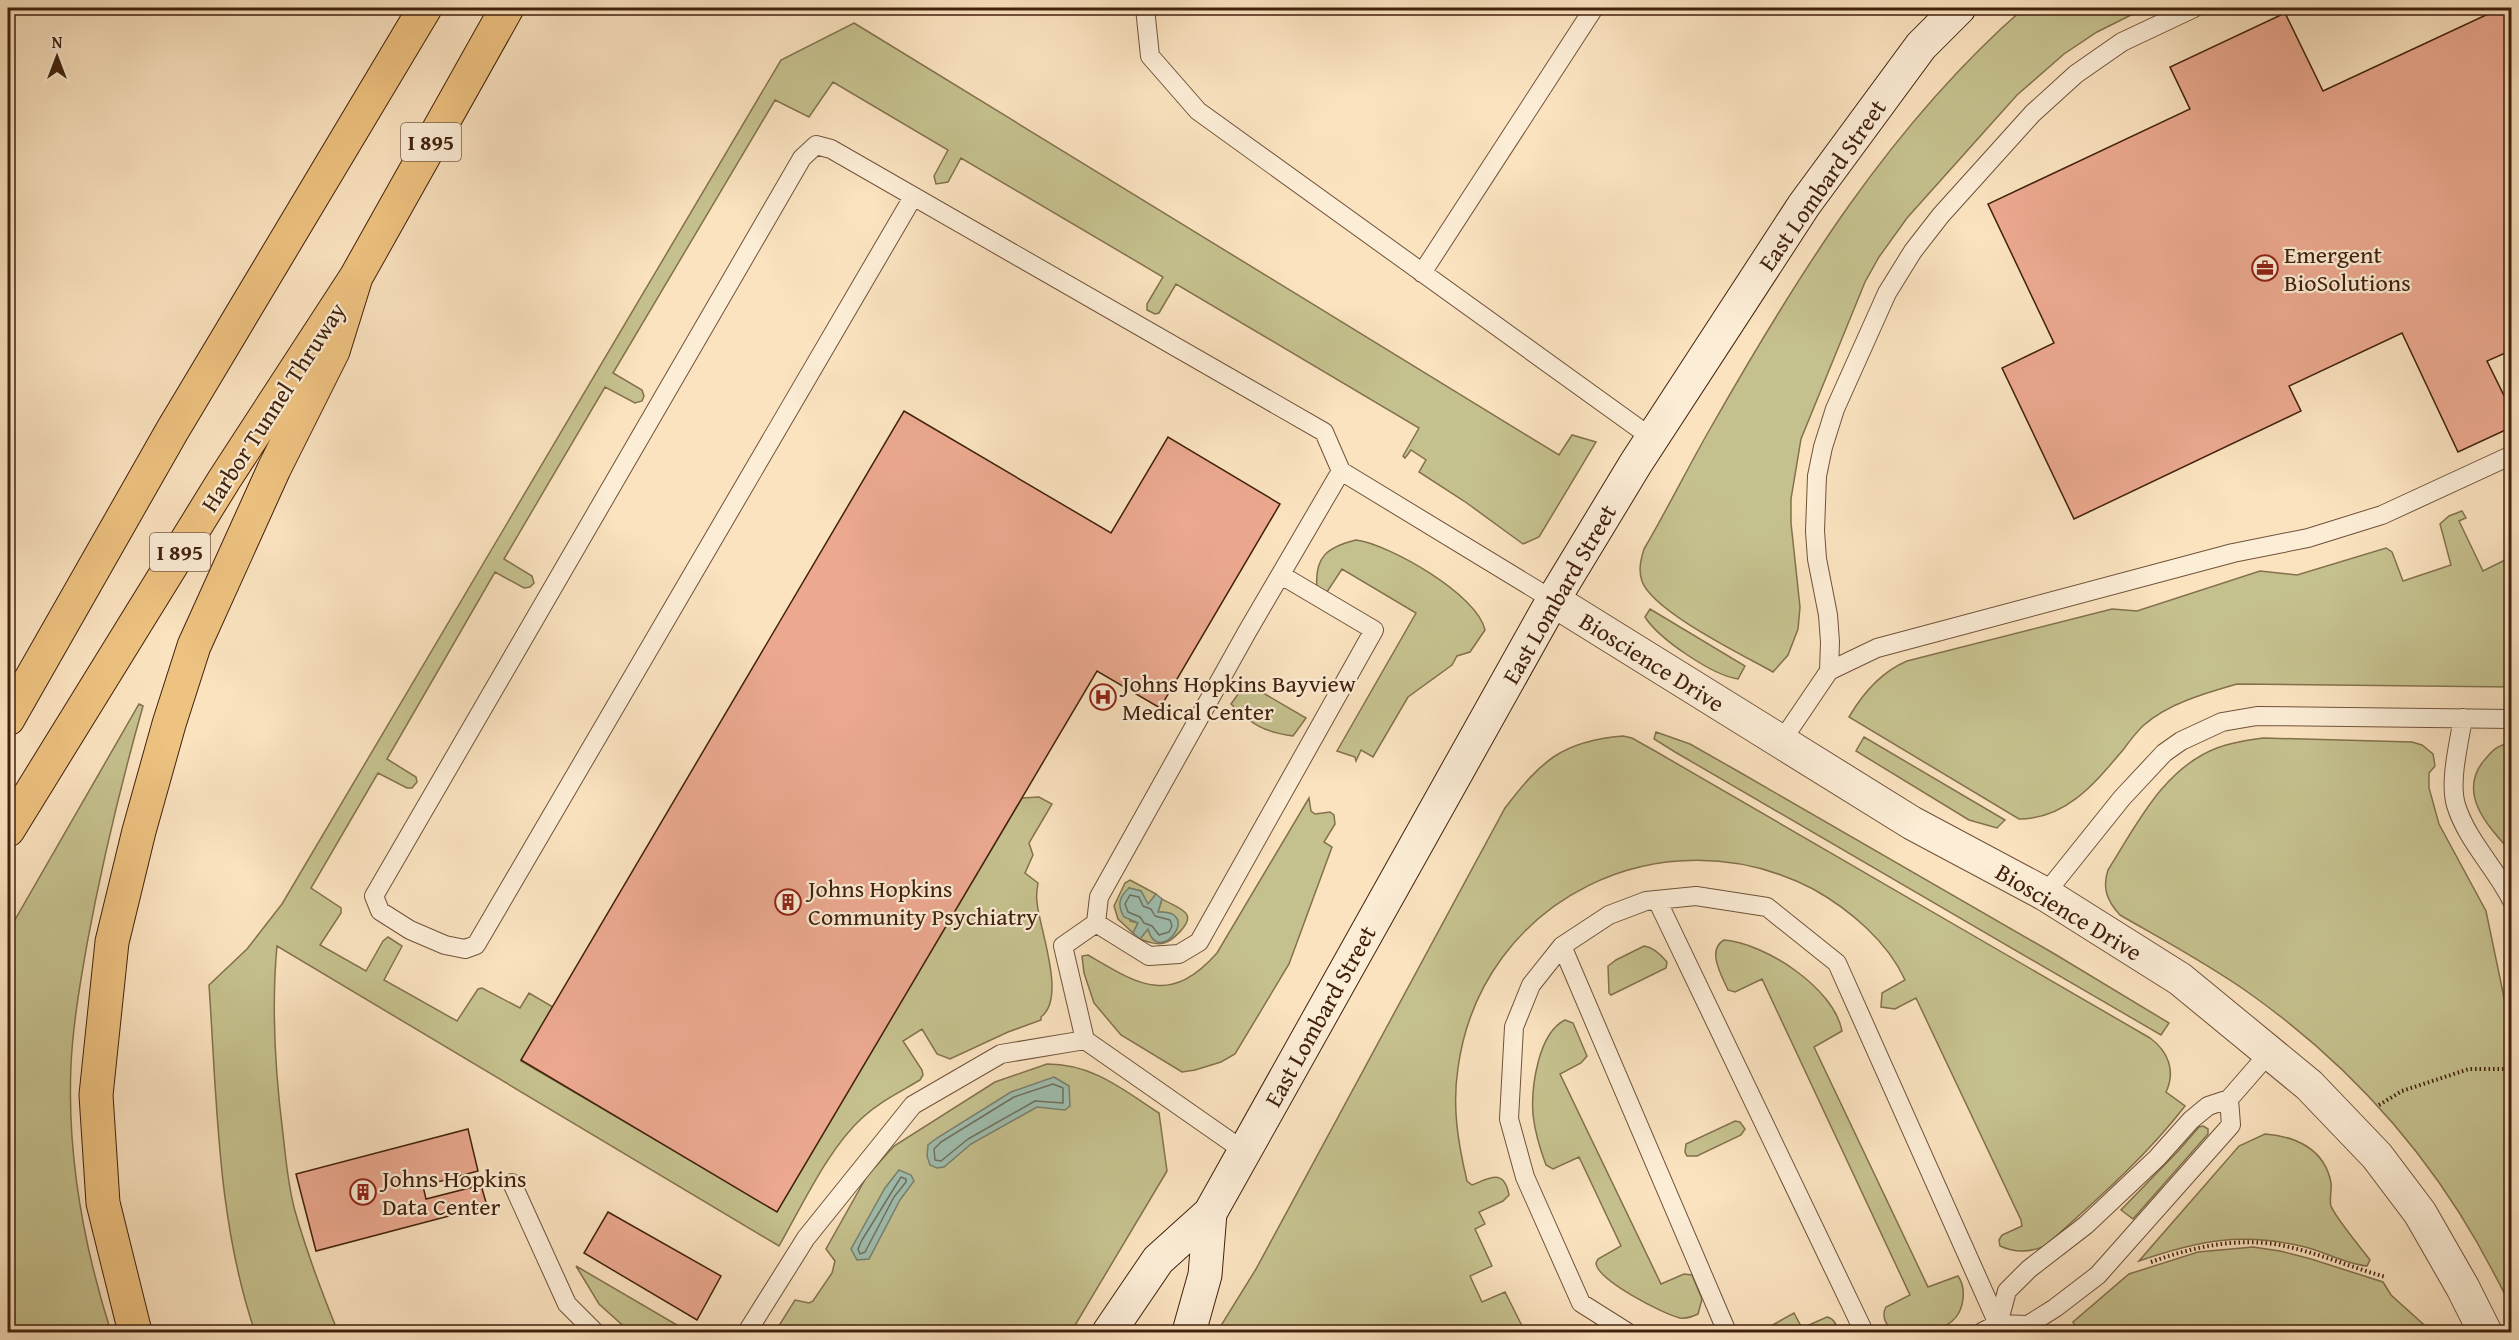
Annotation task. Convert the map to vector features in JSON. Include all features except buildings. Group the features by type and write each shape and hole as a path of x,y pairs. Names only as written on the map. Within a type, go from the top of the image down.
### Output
{"highway":[{"name":"I 895","path":"8,719 172,431 424,8"},
{"name":"Harbor Tunnel Thruway","path":"8,830 218,490 356,277 507,8"},
{"path":"135,1332 103,1203 96,1095 112,942 142,820 194,646 274,469 333,351 356,277"},
{"path":"8,687 172,431"}],"main road":[{"name":"East Lombard Street","path":"1108,1332 1158,1260 1210,1213 1554,600 1652,438 1804,205 1921,46 1959,8"},
{"name":"Bioscience Drive","path":"1554,600 1912,823 2045,894 2180,979 2309,1084 2349,1125 2420,1213 2463,1288 2484,1332"},
{"name":"East Lombard Street","path":"1189,1332 1205,1275 1210,1213"}],"lane":[{"path":"1145,8 1150,56 1198,111 1652,438"},
{"path":"1422,273 1594,8"},
{"path":"1829,671 1828,615 1817,559 1815,531 1817,476 1835,409 1887,293 1913,250 1934,224 2033,113 2076,74 2122,42 2194,8"},
{"path":"913,197 476,945 465,950 445,945 410,930 380,910 374,896 802,159 816,145 831,149 1324,432 1341,471 1554,600"},
{"path":"1781,742 1829,671 1877,648 2233,553 2308,537 2382,515 2511,455"},
{"path":"1244,1151 1085,1040 1063,946 1096,923 1099,897 1341,471"},
{"path":"1096,923 1149,956 1179,954 1199,942 1374,630 1281,575"},
{"path":"2045,894 2122,798 2164,753 2201,730 2222,722 2257,716 2511,719"},
{"path":"2463,718 2455,768 2455,804 2469,836 2489,861 2511,901"},
{"path":"1627,1332 1581,1303 1525,1177 1509,1119 1514,1027 1531,985 1562,946 1609,915 1646,901 1696,896 1767,907 1836,963 1990,1328"},
{"path":"1657,900 1864,1332"},
{"path":"1562,946 1727,1332"},
{"path":"747,1332 806,1238 913,1105 1001,1054 1085,1040"},
{"path":"1990,1328 2007,1291 2029,1269 2086,1225 2157,1158 2191,1120 2208,1106 2229,1099 2270,1052"},
{"path":"1990,1328 2028,1325 2055,1308 2098,1275 2231,1125 2229,1099"},
{"path":"512,1183 567,1304 595,1332"}],"path":[{"path":"2349,1125 2402,1091 2450,1074 2469,1069 2511,1069"},
{"path":"2145,1264 2204,1246 2252,1242 2301,1251 2386,1277"}],"shaded area":[{"path":"2024,8 2145,8 2097,32 2064,54 2017,95 1907,218 1879,257 1865,282 1801,439 1791,499 1791,523 1800,607 1798,629 1788,655 1773,672 1700,631 1662,605 1649,593 1642,581 1640,569 1644,549 1743,372 1812,259 1849,205 1931,102 1976,53"},
{"path":"854,23 1559,455 1572,435 1596,442 1539,537 1523,544 1419,472 1426,460 1411,450 1405,458 1403,456 1419,428 1176,284 1159,313 1155,314 1147,310 1147,304 1163,277 961,158 948,182 936,184 934,176 948,150 833,82 809,117 775,100 613,373 642,390 644,396 642,401 635,403 605,387 504,559 532,576 534,583 524,588 495,572 387,759 416,777 417,782 412,788 407,788 378,773 311,888 341,908 341,913 320,945 366,971 383,941 388,937 402,946 384,980 457,1021 478,989 482,988 520,1008 529,993 553,1007 521,1061 777,1211 1022,798 1039,797 1052,804 1029,843 1033,855 1025,873 1038,883 1037,902 1052,979 1052,995 1048,1008 1041,1020 1008,1032 950,1059 937,1054 922,1029 903,1041 922,1070 923,1075 920,1080 875,1107 838,1145 816,1179 779,1246 277,946 274,994 275,1040 289,1183 305,1242 338,1332 255,1332 242,1290 226,1204 217,1117 209,985 247,949 282,904 781,60"},
{"path":"2462,511 2466,518 2459,521 2483,571 2511,557 2511,687 2237,684 2188,700 2154,717 2141,728 2102,775 2078,797 2051,813 2019,819 1849,717 1860,700 1881,677 1907,661 2112,609 2137,611 2260,571 2297,575 2386,548 2392,552 2403,581 2451,565 2440,524 2449,516"},
{"path":"1356,540 1389,551 1430,573 1467,602 1479,616 1485,630 1470,652 1457,656 1452,665 1408,697 1373,757 1361,750 1356,761 1355,757 1337,751 1416,613 1342,569 1325,595 1317,589 1318,569 1324,555 1337,546"},
{"path":"1650,609 1745,666 1738,679 1714,671 1674,645 1645,617"},
{"path":"1246,683 1306,718 1293,736 1259,726 1231,704"},
{"path":"139,704 143,706 112,824 87,944 75,1019 71,1065 72,1133 79,1200 101,1300 111,1332 8,1332 8,932"},
{"path":"1656,732 1690,744 2053,953 2169,1023 2161,1035 1675,752 1654,739"},
{"path":"1623,736 1632,738 1655,751 2150,1038 2166,1055 2170,1077 2166,1092 2185,1106 2136,1162 2045,1246 2023,1251 2000,1246 1999,1240 2002,1235 2022,1226 2021,1220 1916,998 1895,1009 1881,1007 1882,993 1905,980 1898,966 1878,940 1827,897 1813,889 1756,867 1697,860 1641,867 1588,886 1541,917 1502,958 1474,1009 1458,1068 1457,1125 1467,1181 1472,1185 1490,1178 1500,1178 1504,1181 1509,1195 1503,1201 1479,1212 1485,1224 1475,1229 1492,1266 1470,1276 1482,1302 1505,1292 1525,1332 1217,1332 1256,1269 1505,808 1530,778 1555,756 1584,743"},
{"path":"1864,737 2005,820 1997,828 1969,820 1856,751"},
{"path":"2263,738 2412,742 2422,745 2433,754 2435,766 2429,773 2429,788 2439,824 2486,911 2511,1031 2511,1308 2500,1284 2456,1207 2405,1138 2347,1075 2316,1046 2249,993 2202,962 2120,915 2109,899 2106,888 2108,870 2141,816 2167,783 2198,757 2217,748"},
{"path":"2512,743 2511,852 2486,822 2475,799 2473,787 2475,775 2491,752 2498,747"},
{"path":"1309,798 1311,811 1315,814 1330,812 1334,815 1335,824 1324,842 1332,847 1289,964 1235,1054 1221,1062 1182,1072 1121,1035 1094,1003 1084,973 1082,956 1088,955 1123,975 1154,985 1169,985 1184,980 1200,970 1217,953"},
{"path":"1130,880 1156,894 1148,905 1141,891 1129,888 1130,921 1138,923 1133,933 1118,919 1114,906 1125,883"},
{"path":"1162,899 1185,912 1187,919 1184,927 1176,936 1164,943 1140,939 1148,928 1177,919 1169,913 1158,912"},
{"path":"1724,940 1759,949 1795,970 1826,999 1836,1015 1842,1031 1814,1047 1928,1287 1958,1276 1961,1281 1963,1296 1960,1311 1947,1325 1927,1331 1894,1332 1887,1324 1884,1317 1886,1307 1910,1295 1762,979 1735,992 1728,990 1719,971 1716,957 1716,950"},
{"path":"1644,946 1663,957 1667,962 1666,968 1611,995 1608,966"},
{"path":"1565,1020 1573,1023 1587,1056 1581,1063 1560,1074 1661,1284 1684,1274 1692,1275 1702,1299 1698,1314 1694,1316 1680,1318 1660,1310 1619,1287 1599,1270 1596,1263 1598,1259 1621,1246 1579,1157 1553,1169 1546,1165 1535,1128 1533,1091 1542,1049 1548,1037"},
{"path":"1047,1064 1064,1065 1093,1073 1159,1113 1167,1171 1071,1332 775,1332 795,1300 809,1303 813,1301 832,1273 835,1261 826,1249 867,1176 894,1146 995,1082"},
{"path":"1735,1121 1740,1122 1745,1129 1741,1135 1697,1156 1687,1156 1686,1144"},
{"path":"2203,1126 2208,1129 2208,1134 2133,1219 2121,1210 2199,1127"},
{"path":"2265,1134 2297,1141 2307,1146 2322,1161 2331,1183 2330,1201 2333,1211 2370,1260 2367,1266 2282,1242 2241,1239 2202,1243 2139,1261 2239,1146"},
{"path":"2253,1247 2311,1259 2383,1282 2391,1295 2432,1332 2078,1332 2073,1322 2129,1274 2198,1252"},
{"path":"576,1266 689,1332 629,1331 599,1304"},
{"path":"1794,1313 1802,1328 1827,1317 1835,1323 1837,1332 1770,1332 1769,1327"}],"water":[{"path":"1129,888 1141,891 1148,904 1156,894 1162,899 1158,912 1171,913 1177,919 1178,926 1168,940 1160,942 1153,939 1148,929 1140,939 1133,933 1138,923 1124,917 1120,909 1121,898"},
{"path":"1054,1077 1069,1086 1070,1106 1065,1110 1037,1107 971,1144 944,1167 937,1168 930,1165 927,1156 928,1145 937,1138 1011,1092"},
{"path":"899,1170 911,1175 914,1181 900,1200 869,1259 857,1260 851,1249 885,1188"}],"place":[{"name":"Emergent BioSolutions","path":"2265,268"},
{"name":"Johns Hopkins Bayview Medical Center","path":"1103,697"},
{"name":"Johns Hopkins Community Psychiatry","path":"788,902"},
{"name":"Johns Hopkins Data Center","path":"363,1192"}]}
